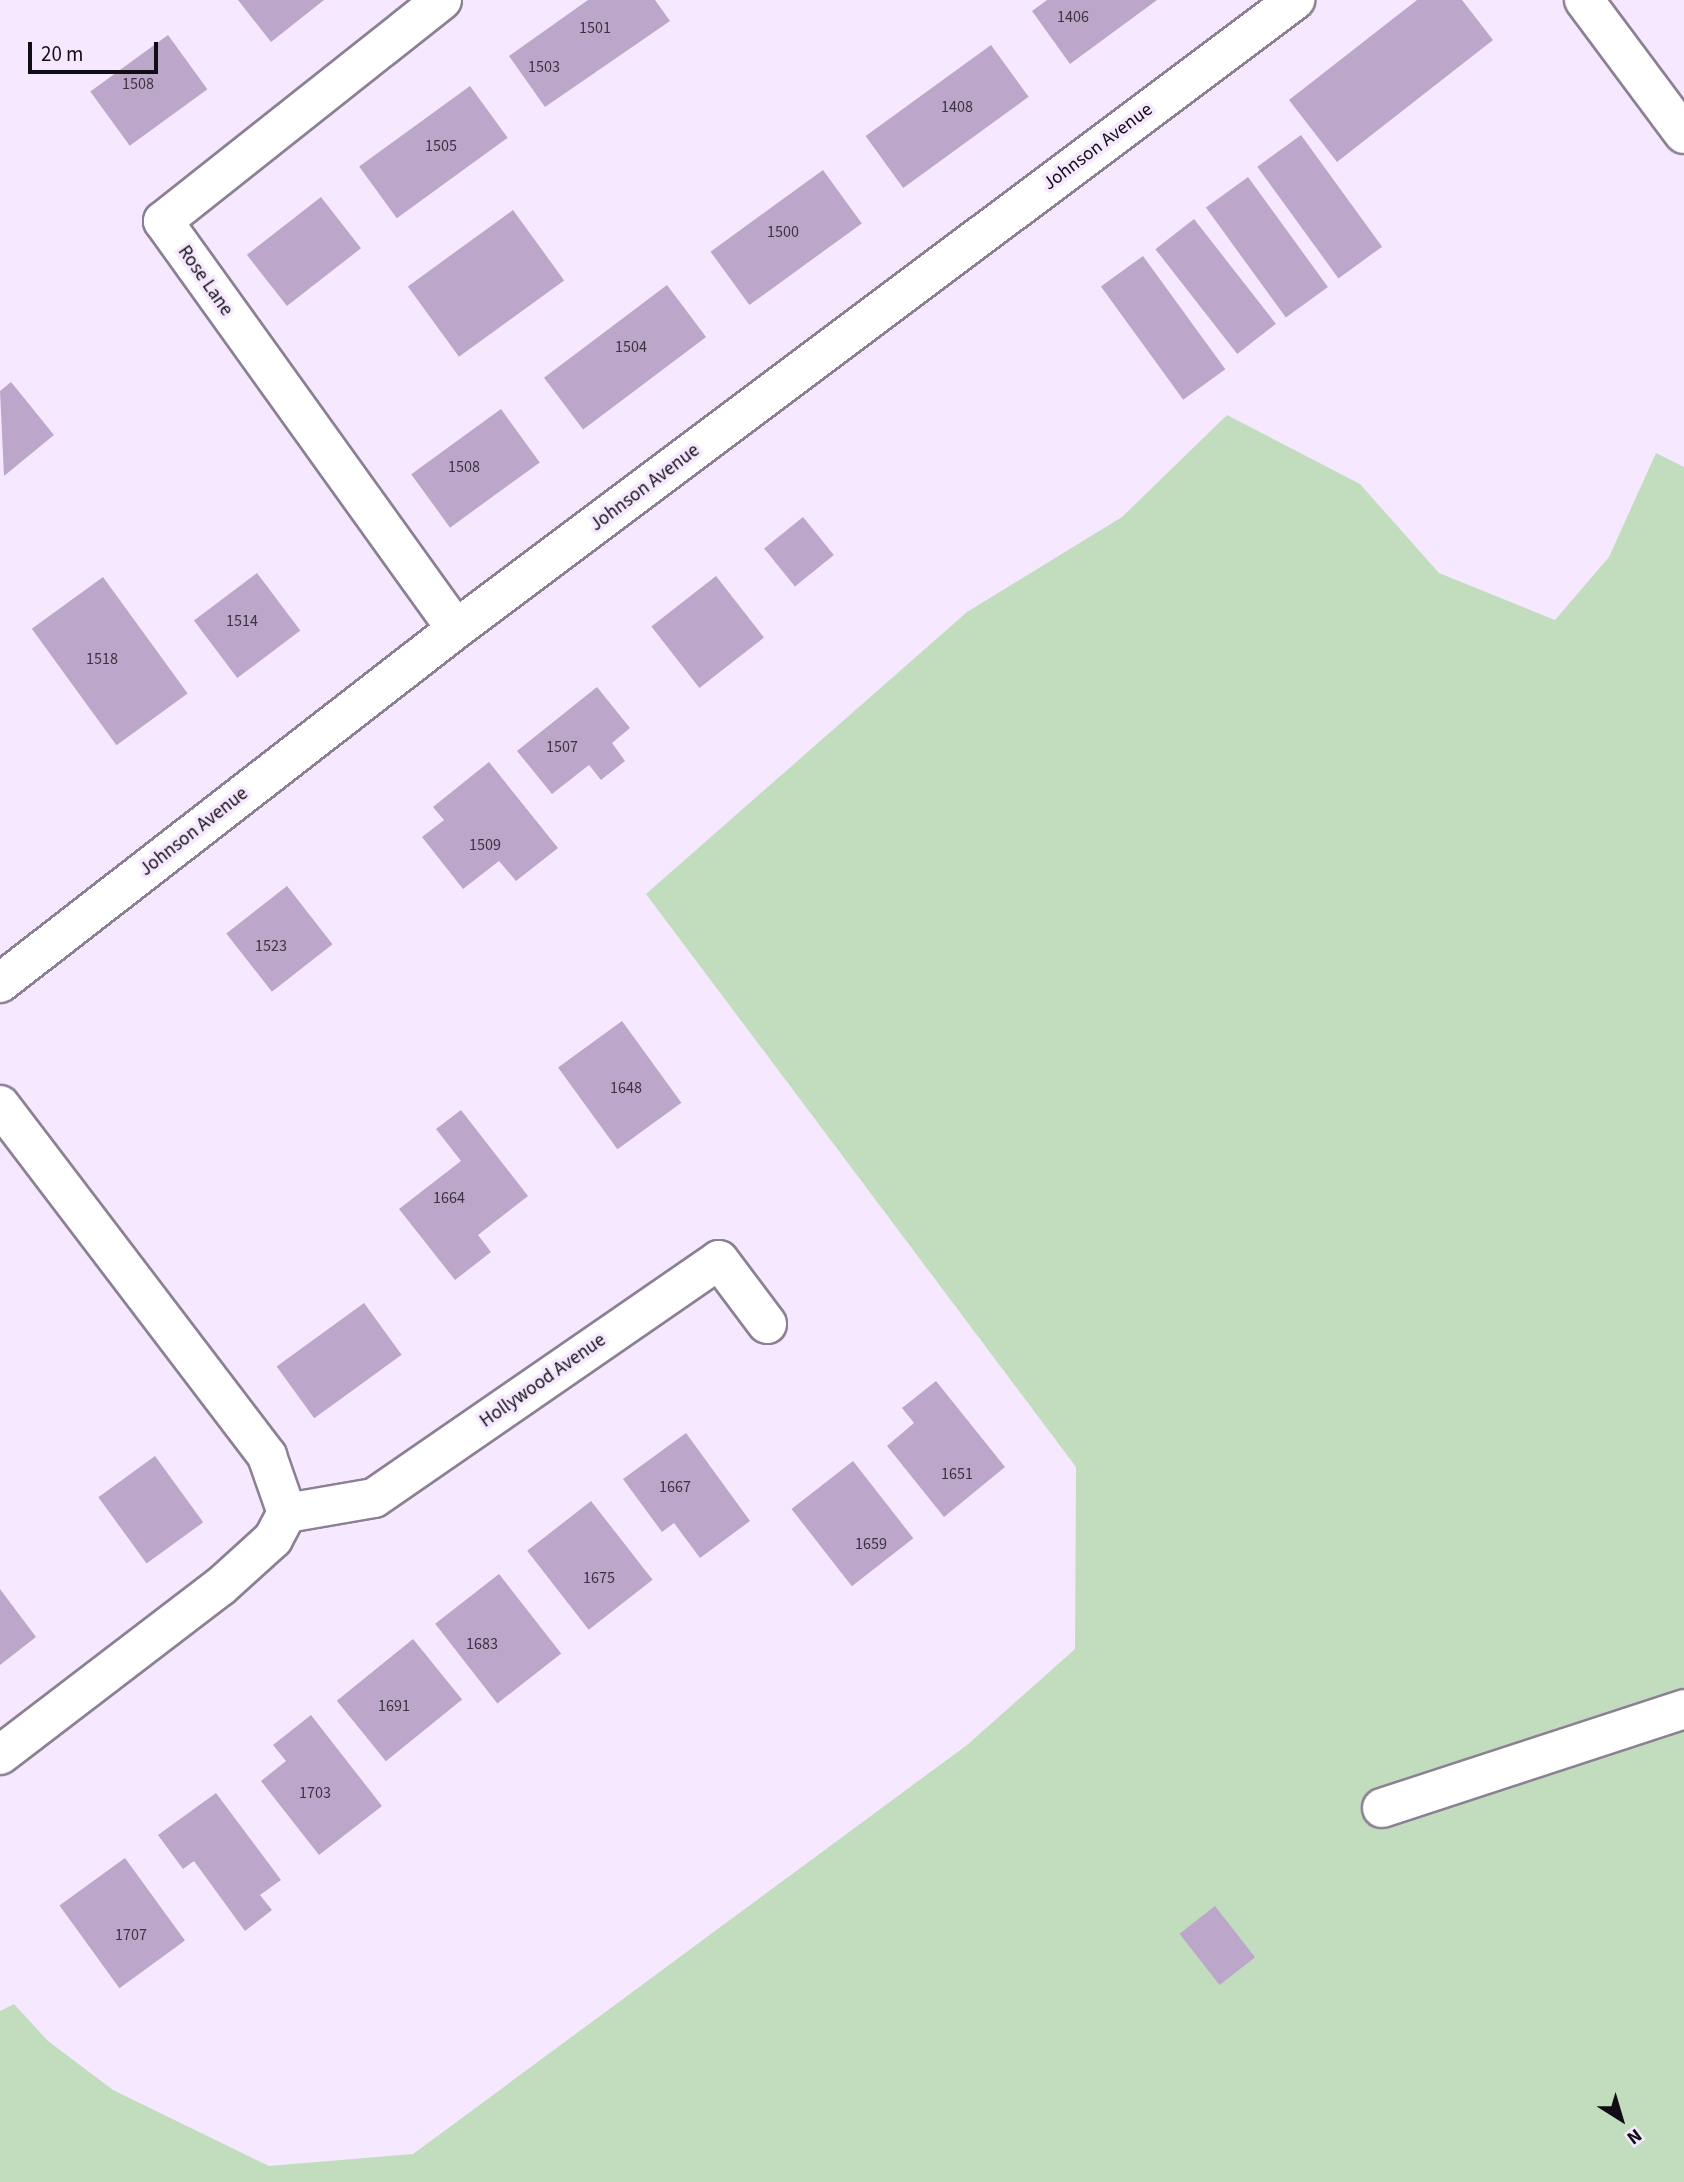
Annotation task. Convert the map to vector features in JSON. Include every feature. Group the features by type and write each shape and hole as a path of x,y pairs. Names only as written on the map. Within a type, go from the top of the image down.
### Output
{"street":[{"name":"Rose Lane","path":"442,0 163,220 456,629"},
{"name":"Johnson Avenue","path":"0,983 456,629 1295,0"},
{"path":"1584,0 1684,134"},
{"path":"0,1105 267,1456 287,1513 273,1539 220,1587 0,1755"},
{"name":"Hollywood Avenue","path":"287,1513 374,1498 719,1260 767,1324"},
{"path":"1382,1808 1684,1709"}],"green space":[{"path":"1227,415 1360,484 1439,573 1555,620 1609,557 1656,453 1684,467 1684,2182 0,2182 0,2011 14,2004 48,2041 113,2090 269,2166 413,2154 967,1745 1075,1649 1076,1467 646,894 967,612 1122,517"}],"building":[{"path":"238,0 324,0 271,42"},
{"path":"588,0 655,0 670,21 545,107 509,56"},
{"path":"1047,0 1157,0 1070,64 1032,11"},
{"path":"1417,0 1462,0 1493,40 1337,162 1289,100"},
{"path":"168,35 207,89 130,146 90,91"},
{"path":"991,45 1029,97 903,188 866,136"},
{"path":"470,86 508,138 397,218 359,167"},
{"path":"1301,135 1382,247 1338,278 1257,167"},
{"path":"823,170 862,223 749,305 711,252"},
{"path":"1248,177 1328,287 1286,318 1206,208"},
{"path":"321,197 361,248 287,306 247,255"},
{"path":"513,210 564,280 459,357 408,286"},
{"path":"1194,219 1276,324 1237,354 1155,249"},
{"path":"1143,256 1225,369 1183,400 1101,287"},
{"path":"667,285 706,337 583,430 544,378"},
{"path":"11,382 54,435 4,476 0,391"},
{"path":"501,409 540,462 450,528 411,474"},
{"path":"803,517 834,555 795,587 764,548"},
{"path":"257,573 300,631 237,678 194,621"},
{"path":"716,576 764,637 699,688 651,626"},
{"path":"103,577 188,693 116,745 32,629"},
{"path":"597,687 630,728 612,743 625,761 601,780 589,765 552,794 517,751"},
{"path":"489,762 558,848 516,881 499,861 463,889 422,837 444,820 433,807"},
{"path":"287,886 333,944 272,992 226,933"},
{"path":"622,1021 681,1103 617,1149 558,1067"},
{"path":"461,1110 528,1196 478,1235 491,1252 455,1280 399,1209 461,1161 436,1129"},
{"path":"364,1303 402,1355 314,1418 277,1366"},
{"path":"936,1381 1005,1467 944,1517 887,1446 914,1423 902,1408"},
{"path":"686,1433 750,1521 700,1558 674,1523 662,1532 623,1479"},
{"path":"155,1456 203,1522 147,1563 98,1497"},
{"path":"853,1461 913,1538 852,1586 792,1509"},
{"path":"591,1501 653,1580 589,1630 527,1551"},
{"path":"499,1574 561,1654 497,1703 435,1624"},
{"path":"0,1589 36,1637 0,1665"},
{"path":"413,1639 462,1700 386,1761 337,1701"},
{"path":"311,1715 382,1806 319,1855 261,1781 286,1761 273,1745"},
{"path":"216,1793 281,1880 260,1895 272,1910 245,1931 194,1861 183,1869 158,1835"},
{"path":"125,1858 185,1941 119,1988 59,1906"},
{"path":"1215,1906 1255,1957 1220,1985 1180,1934"}]}
